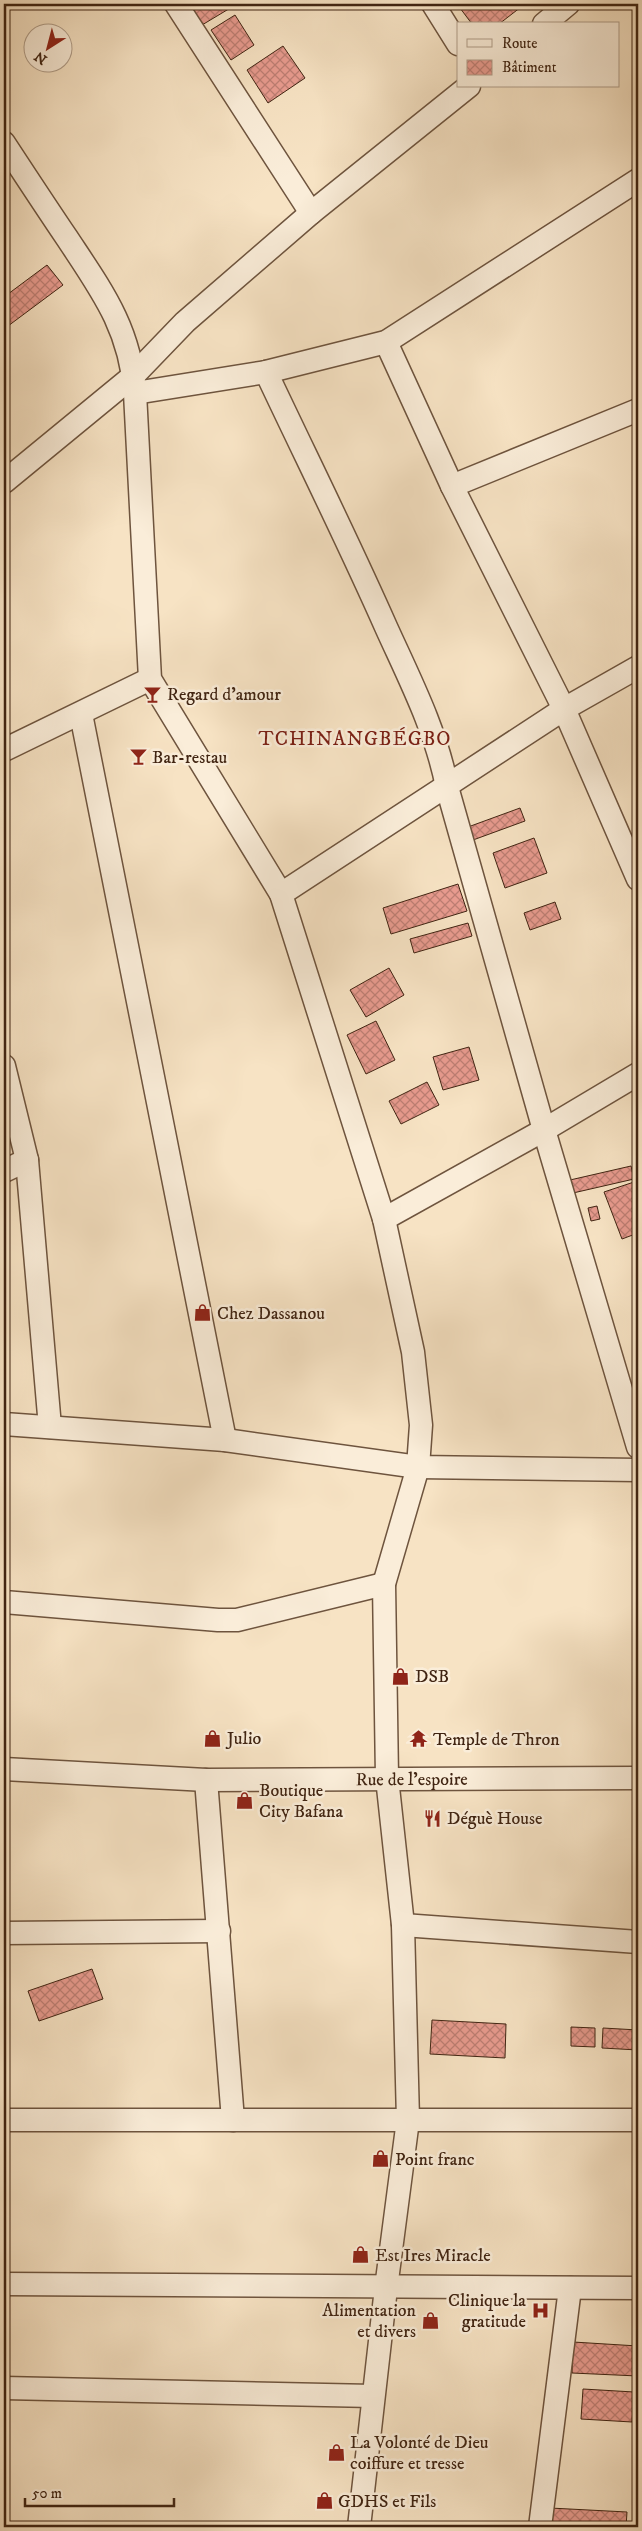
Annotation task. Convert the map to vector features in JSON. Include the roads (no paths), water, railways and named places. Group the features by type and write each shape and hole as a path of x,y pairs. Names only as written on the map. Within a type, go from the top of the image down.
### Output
{"street":[{"path":"176,4 310,213"},
{"path":"433,4 457,42"},
{"path":"546,22 568,4"},
{"path":"4,482 134,384 185,322 310,213 466,88"},
{"path":"4,143 110,304 126,343 134,384 150,679 281,894 384,1218 413,1352 421,1425 418,1467 384,1584 387,1778 403,1925 408,2120 386,2288 359,2527"},
{"path":"134,384 266,372 386,342 638,180"},
{"path":"386,342 452,486 564,709 638,878"},
{"path":"266,372 364,578 425,713 440,754 447,787 544,1130 638,1447"},
{"path":"452,486 638,410"},
{"path":"281,894 564,709 638,667"},
{"path":"4,750 150,679"},
{"path":"81,714 225,1440"},
{"path":"4,1066 27,1160 50,1427"},
{"path":"384,1218 544,1130 638,1074"},
{"path":"4,1171 27,1160"},
{"path":"4,1424 225,1440 418,1467 638,1470"},
{"path":"4,1602 237,1620 384,1584"},
{"name":"Rue de l'espoire","path":"4,1769 206,1780 638,1778"},
{"path":"206,1780 233,2120"},
{"path":"403,1925 638,1942"},
{"path":"4,1933 219,1931"},
{"path":"4,2120 638,2120"},
{"path":"4,2284 386,2288 638,2288"},
{"path":"540,2527 570,2288"},
{"path":"4,2388 373,2396"}],"place":[{"name":"Regard d'amour","path":"153,694"},
{"name":"Bar-restau","path":"138,757"},
{"name":"Chez Dassanou","path":"203,1313"},
{"name":"DSB","path":"401,1676"},
{"name":"Julio","path":"213,1738"},
{"name":"Temple de Thron","path":"419,1739"},
{"name":"Boutique City Bafana","path":"245,1800"},
{"name":"Déguè House","path":"433,1818"},
{"name":"Point franc","path":"381,2159"},
{"name":"Est Ires Miracle","path":"361,2255"},
{"name":"Clinique la gratitude","path":"540,2310"},
{"name":"Alimentation et divers","path":"430,2320"},
{"name":"La Volonté de Dieu coiffure et tresse","path":"336,2452"},
{"name":"GDHS et Fils","path":"324,2501"}],"district":[{"name":"TCHINANGBÉGBO","path":"355,738"}]}
